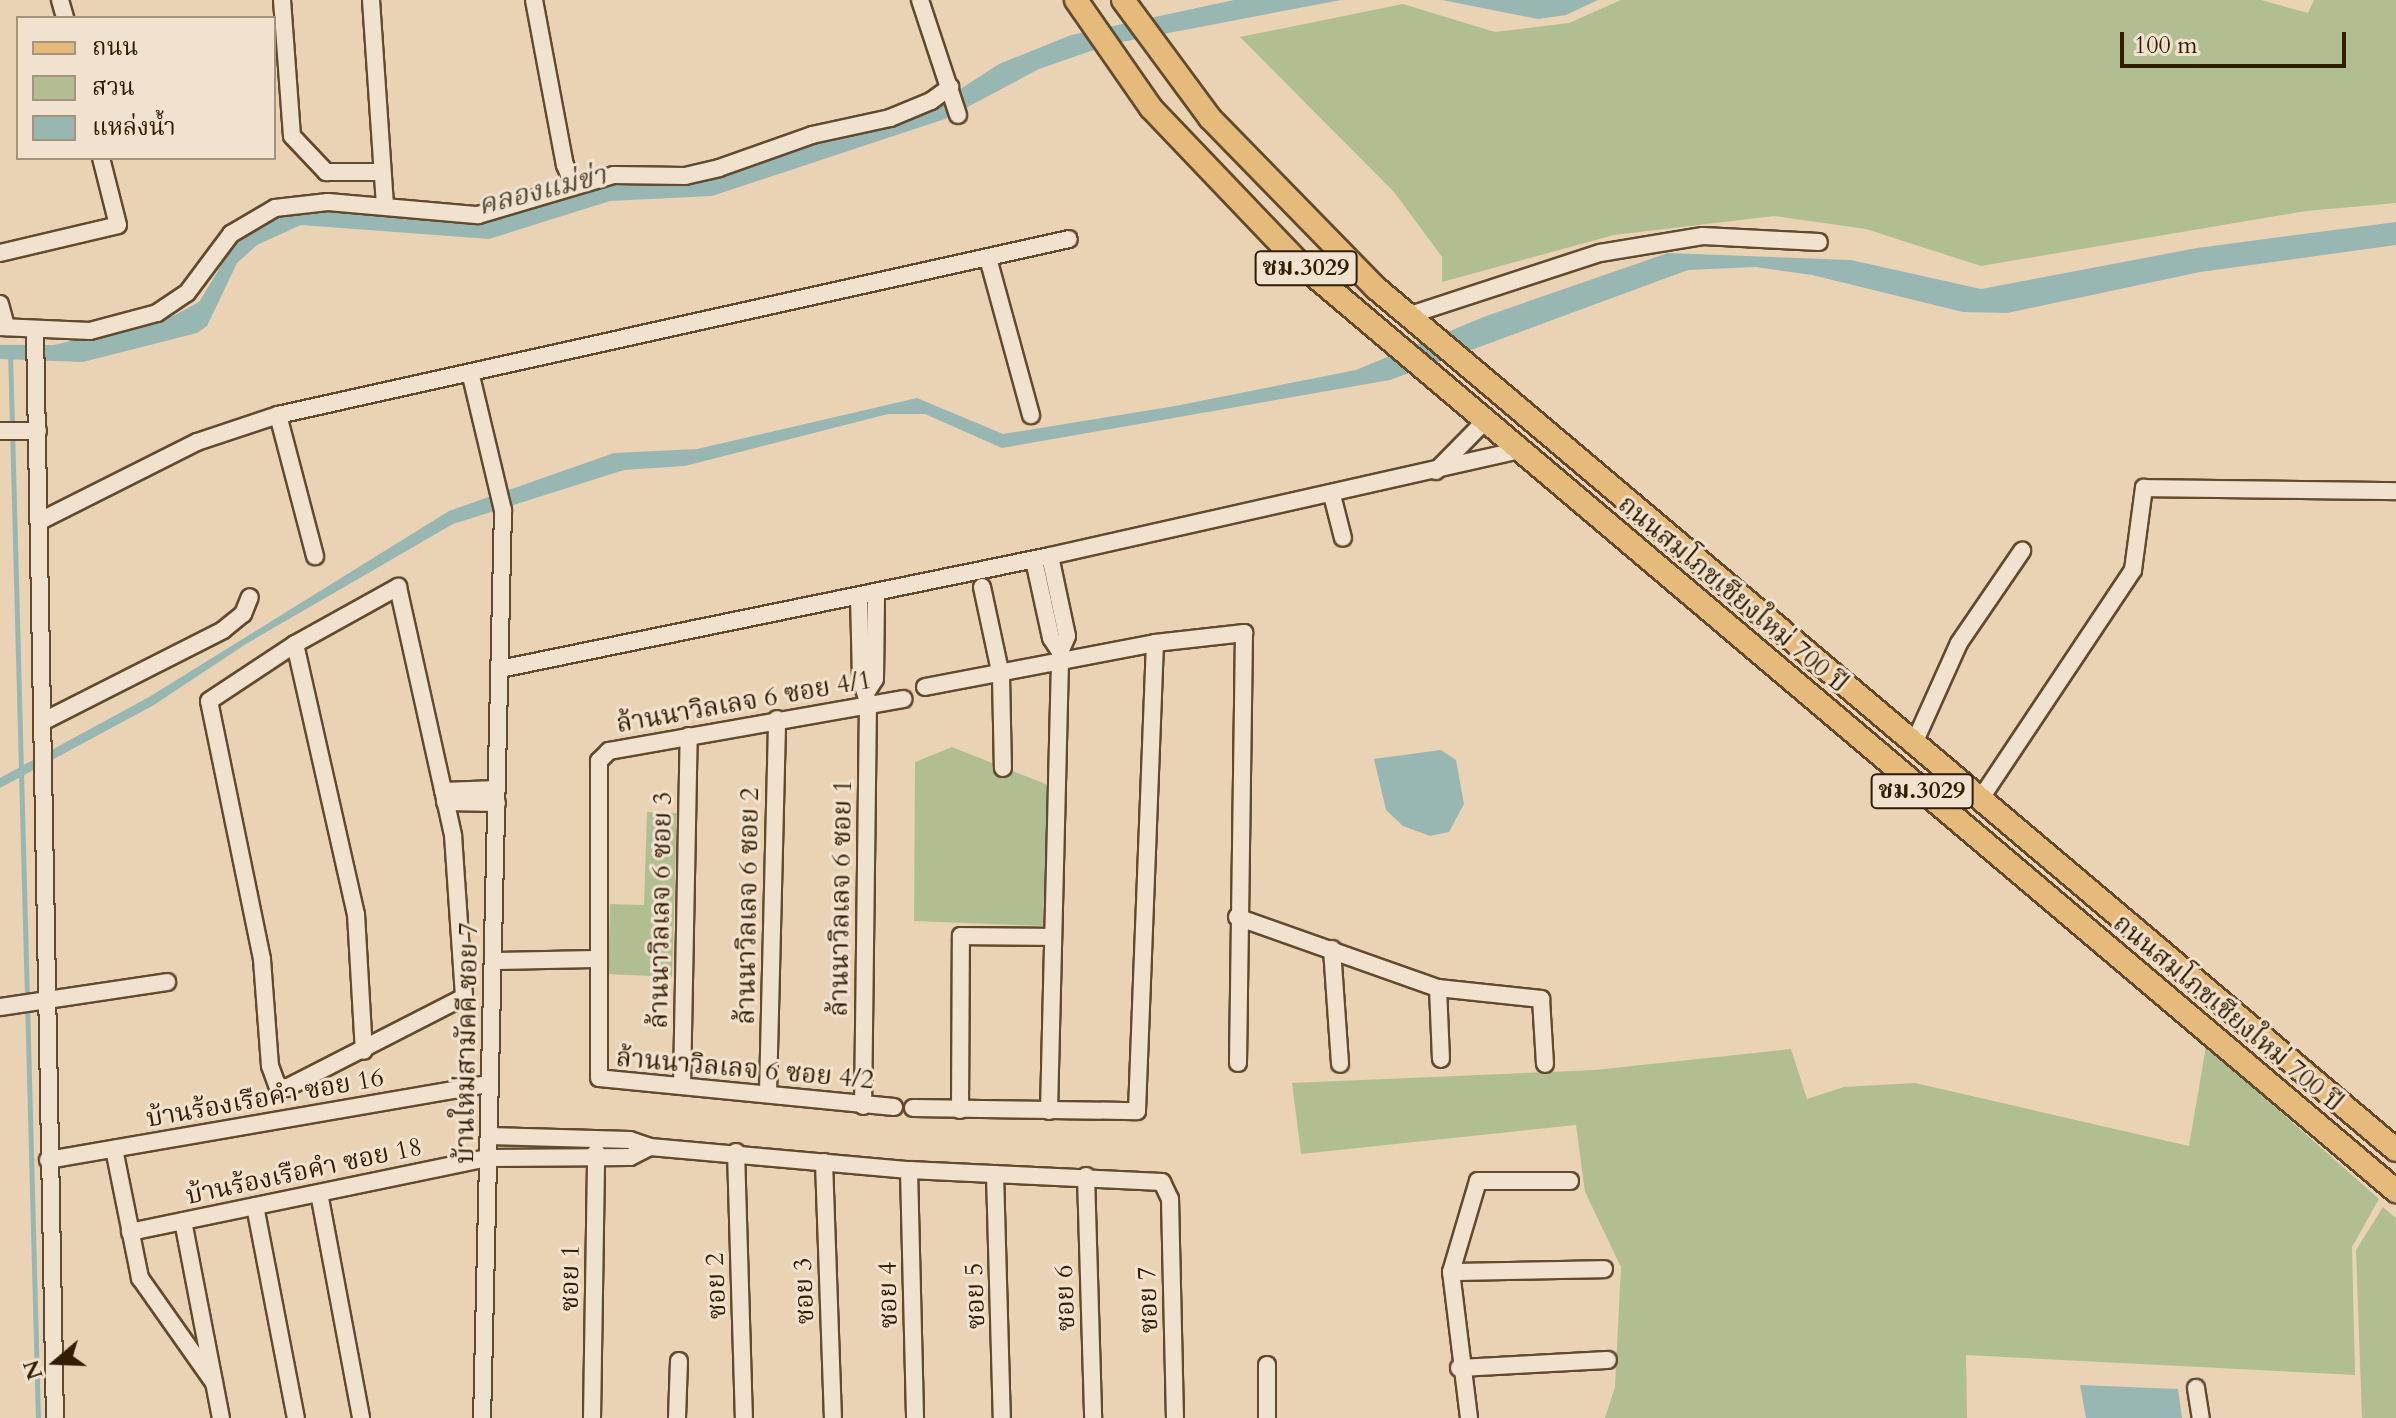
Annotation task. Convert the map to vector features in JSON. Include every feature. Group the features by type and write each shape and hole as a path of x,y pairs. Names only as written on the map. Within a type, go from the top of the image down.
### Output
{"main road":[{"name":"ถนนสมโภชเชียงใหม่ 700 ปี","path":"1126,5 1176,76 1288,202 1410,315 2396,1150"},
{"name":"ถนนสมโภชเชียงใหม่ 700 ปี","path":"1081,9 1136,90 1245,210 1386,337 2396,1191"}],"street":[{"path":"282,0 292,136 326,172 381,172"},
{"path":"371,0 385,207"},
{"path":"534,0 565,165 574,186"},
{"path":"920,0 958,115"},
{"path":"0,304 3,327 35,331 101,329 173,305 231,234 275,208 312,202 478,215 614,175 685,176 719,168 812,135 890,118 931,101 950,87"},
{"path":"0,253 118,225 102,160"},
{"path":"1410,315 1600,253 1703,236 1819,242"},
{"path":"40,521 197,442 278,415 471,376 1069,239"},
{"path":"988,258 1031,415"},
{"path":"35,331 36,369 17,431 40,521 48,1160 55,1418"},
{"name":"บ้านใหม่สามัคคี ซอย 7","path":"471,376 503,510 482,1418"},
{"path":"278,415 315,556"},
{"path":"1435,472 1485,421"},
{"path":"500,669 1042,558 1435,472 1520,450"},
{"path":"1981,798 2133,570 2144,488 2396,491"},
{"path":"1332,495 1343,538"},
{"path":"1915,741 1959,643 2022,551"},
{"path":"1042,558 1051,638 1060,656 1049,1111"},
{"path":"398,587 444,797 464,997 364,1051 286,1088 272,1078 262,959 209,701 295,644 398,587"},
{"path":"982,587 1001,676 1003,768"},
{"name":"ล้านนาวิลเลจ 6 ซอย 1","path":"863,1106 868,696 861,680 867,594"},
{"path":"44,721 223,630 243,614 250,597"},
{"path":"925,687 1001,676 1060,656 1241,631 1246,637 1237,917 1238,1063"},
{"path":"913,1108 1137,1111 1155,643"},
{"path":"295,644 356,914 364,1051"},
{"name":"ล้านนาวิลเลจ 6 ซอย 4/1","path":"599,959 599,761 609,751 777,719 868,696 903,699"},
{"name":"ล้านนาวิลเลจ 6 ซอย 2","path":"768,1093 777,719"},
{"name":"ล้านนาวิลเลจ 6 ซอย 3","path":"682,1085 689,736"},
{"path":"444,797 497,796"},
{"path":"1237,917 1438,988 1541,999 1545,1064"},
{"path":"960,1110 961,936 1053,937"},
{"path":"1332,949 1340,1064"},
{"path":"493,961 599,959"},
{"name":"ล้านนาวิลเลจ 6 ซอย 4/2","path":"599,959 597,1071 605,1082 682,1085 894,1107"},
{"path":"0,1007 167,982"},
{"path":"1438,988 1441,1059"},
{"name":"บ้านร้องเรือคำ ซอย 16","path":"48,1160 490,1084"},
{"path":"489,1136 596,1138 650,1147 736,1152 909,1170 1086,1176"},
{"name":"ซอย 1","path":"592,1418 596,1138"},
{"name":"บ้านร้องเรือคำ ซอย 18","path":"130,1232 488,1158 630,1157 650,1147"},
{"path":"114,1149 140,1278 214,1383"},
{"name":"ซอย 2","path":"736,1152 744,1418"},
{"name":"ซอย 3","path":"824,1162 833,1418"},
{"name":"ซอย 4","path":"909,1170 915,1418"},
{"name":"ซอย 5","path":"995,1174 1002,1418"},
{"name":"ซอย 7","path":"1086,1176 1162,1182 1170,1199 1175,1418"},
{"name":"ซอย 6","path":"1086,1176 1093,1418"},
{"path":"1469,1418 1459,1368 1451,1272 1478,1181 1570,1181"},
{"path":"319,1193 361,1418"},
{"path":"255,1206 296,1418"},
{"path":"183,1221 221,1418"},
{"path":"1451,1272 1604,1269"},
{"path":"1459,1368 1608,1360"},
{"path":"677,1418 679,1361"},
{"path":"1267,1365 1267,1418"},
{"path":"2196,1388 2201,1418"}],"green space":[{"path":"1621,0 2261,0 2308,13 2314,0 2396,0 2396,203 2306,211 1981,266 1866,229 1774,216 1614,235 1442,282 1442,257 1394,192 1240,37 1403,4 1495,32 1569,23"},
{"path":"952,747 1048,785 1043,926 914,921 915,762"},
{"path":"647,812 677,813 672,977 608,974 610,904 644,905"},
{"path":"2206,1046 2379,1199 2352,1247 2355,1375 1966,1355 1967,1418 1605,1418 1615,1387 1621,1267 1585,1192 1576,1125 1301,1154 1292,1083 1595,1070 1791,1049 1807,1099 1844,1087 1915,1083 2189,1146"},
{"path":"2383,1207 2396,1218 2396,1418 2362,1418 2356,1250"}],"water":[{"path":"1234,0 1341,0 1111,44 1039,69 945,119 712,196 610,201 489,239 301,225 257,245 237,263 207,326 197,333 83,362 0,359 0,345 54,345 173,316 199,302 246,225 301,205 468,220 615,178 677,184 706,180 933,107 999,64 1071,35"},
{"path":"1442,0 1598,0 1566,15 1538,19"},
{"path":"2396,222 2396,245 2200,272 2007,313 1963,312 1812,275 1756,267 1688,270 1390,380 1002,448 925,414 888,414 685,466 624,470 453,524 246,644 154,705 0,788 0,778 149,697 449,511 614,453 697,449 917,398 1003,434 1175,406 1356,370 1486,316 1668,253 1851,260 1981,289 2197,248"},
{"path":"1441,750 1456,760 1464,804 1449,832 1430,836 1403,826 1386,810 1374,759"},
{"path":"2080,1385 2178,1389 2182,1418 2086,1418"}],"waterway":[{"path":"10,351 38,1418"}],"water label":[{"name":"คลองแม่ข่า","path":"542,190"}]}
